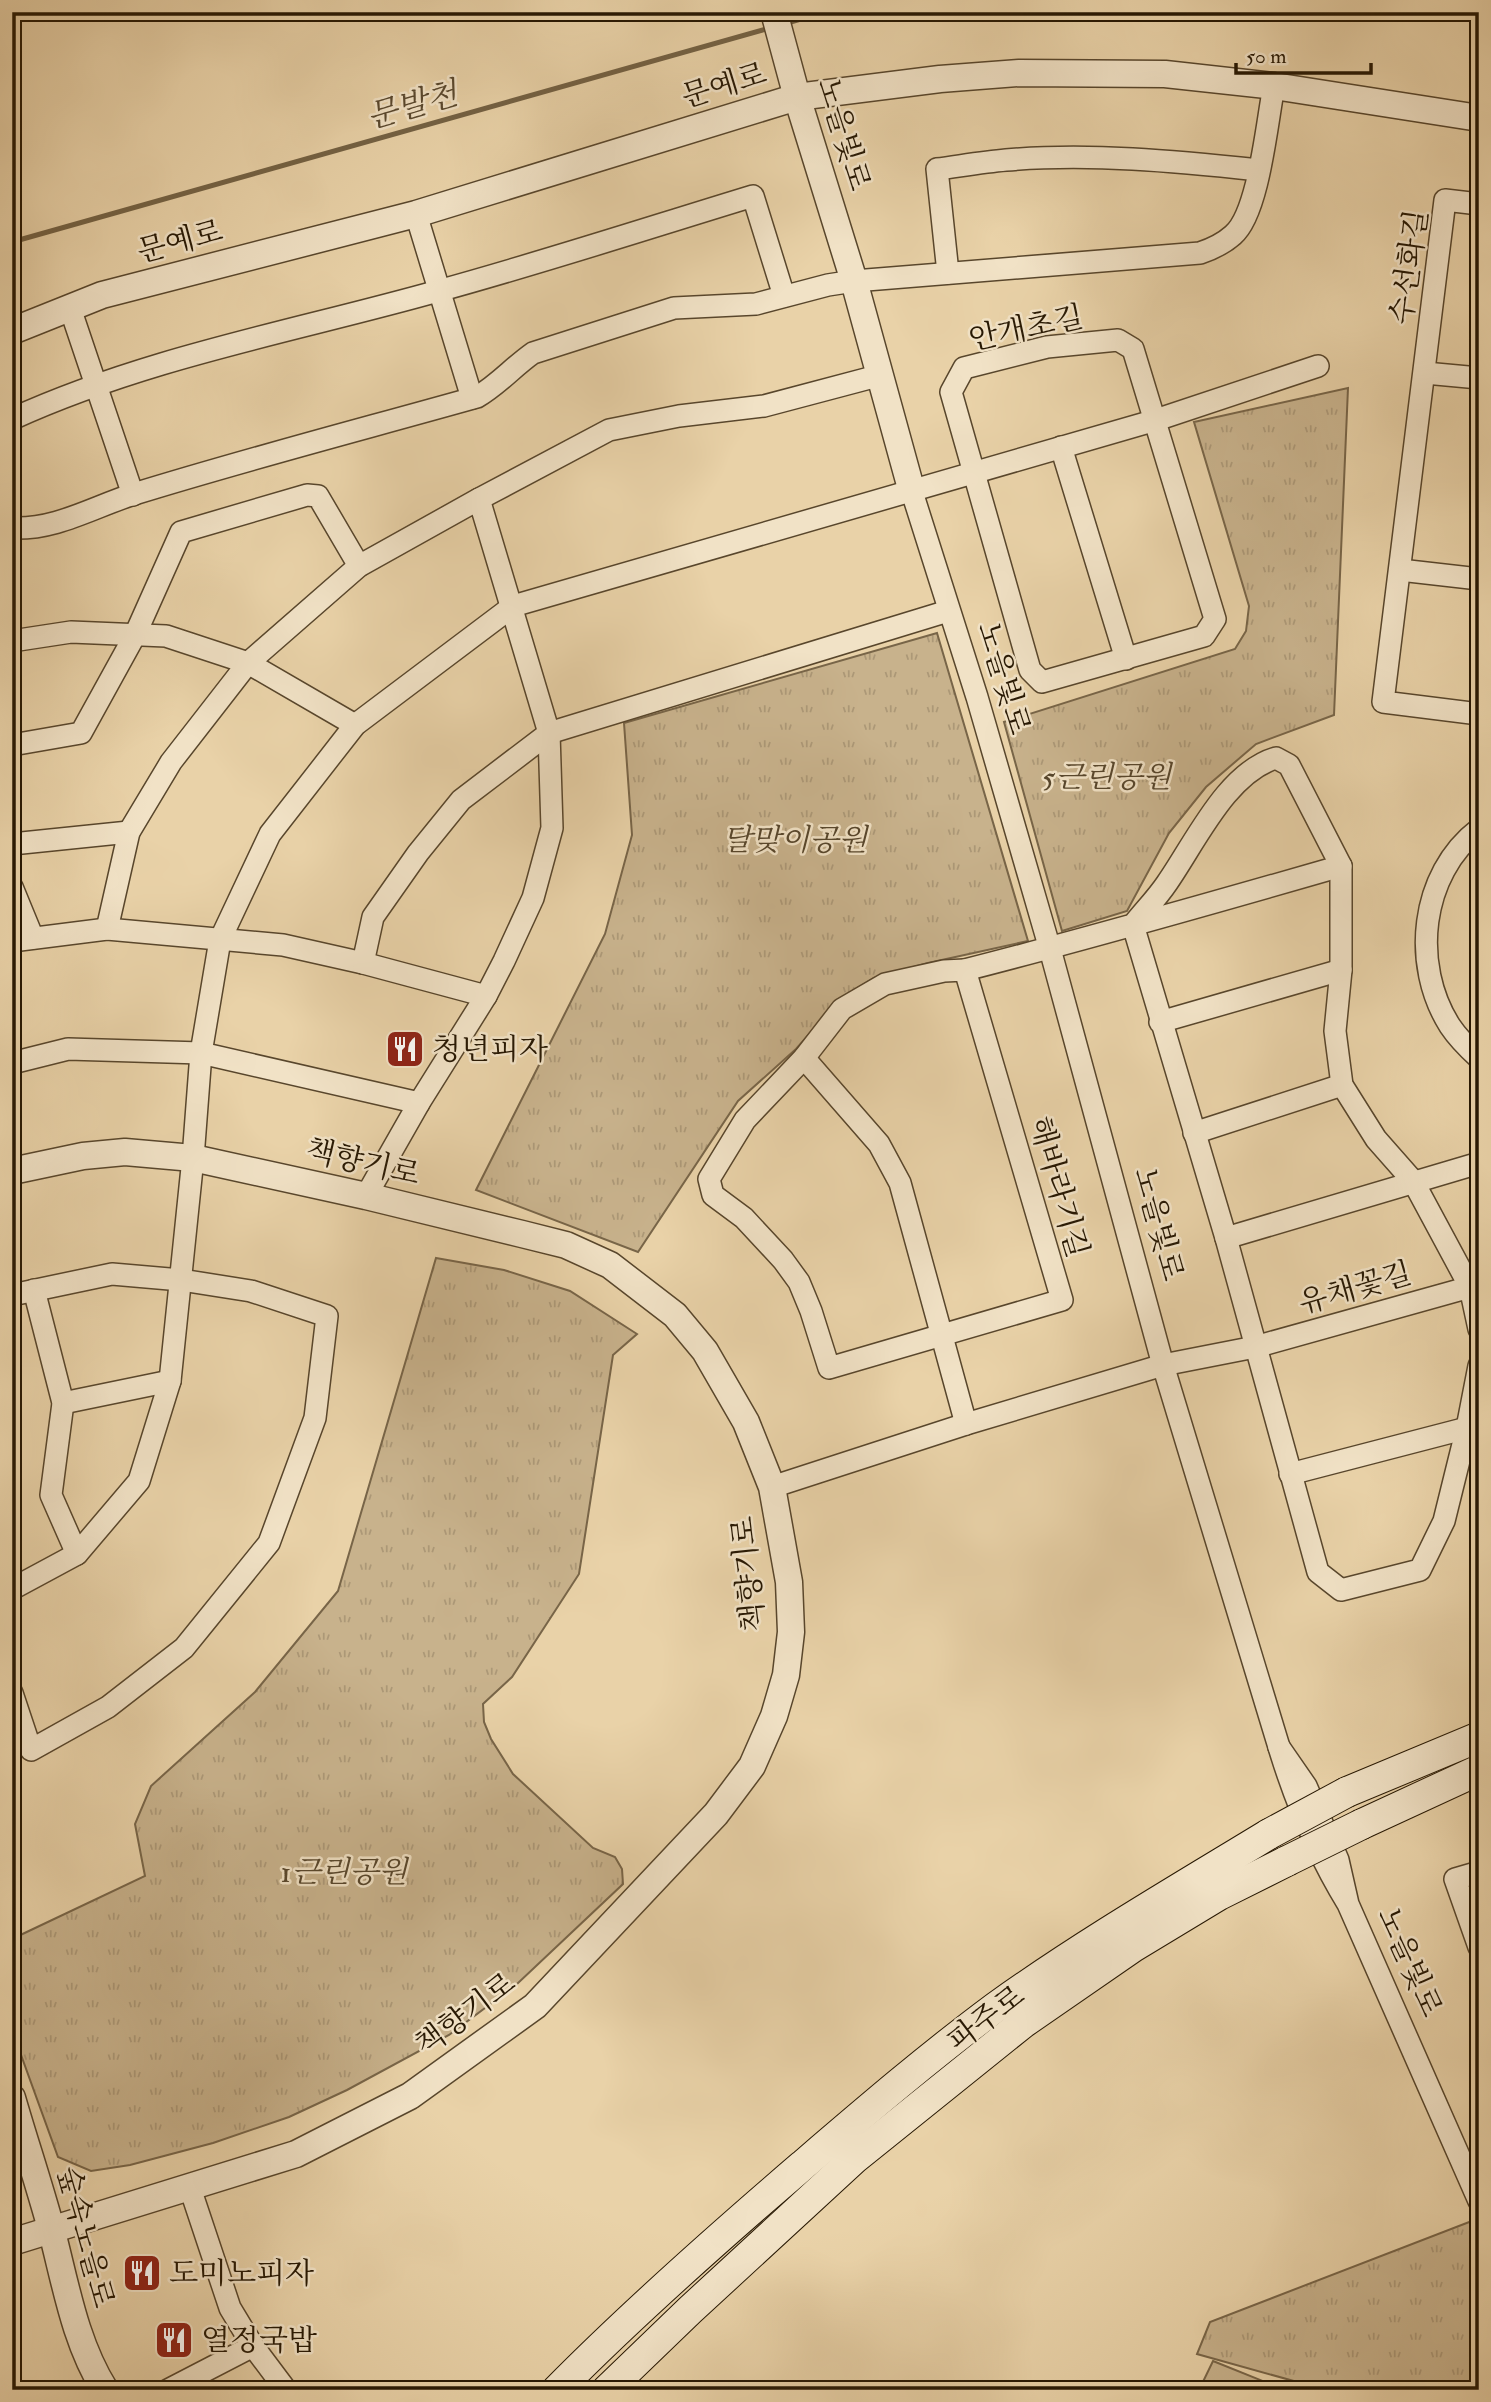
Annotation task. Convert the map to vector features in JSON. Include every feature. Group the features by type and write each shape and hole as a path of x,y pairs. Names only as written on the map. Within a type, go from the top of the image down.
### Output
{"main road":[{"name":"파주로","path":"557,2390 598,2348 738,2220 857,2119 995,2008 1099,1937 1269,1834 1347,1792 1470,1739"},
{"name":"파주로","path":"607,2390 855,2158 1023,2023 1133,1947 1219,1895 1362,1824 1471,1775"}],"street":[{"name":"노을빛로","path":"774,12 797,97 855,281 912,492 1050,949 1163,1365 1279,1747 1306,1786 1338,1860 1348,1904 1479,2201"},
{"name":"문예로","path":"12,331 103,295 416,214 797,97 940,79 1018,73 1165,74 1274,86 1479,118"},
{"path":"12,528 38,528 54,524 133,495 472,398 493,388 521,361 546,348 674,308 756,304 828,285 855,281 1200,253 1218,246 1235,234 1246,219 1254,197 1274,86"},
{"path":"948,274 937,169 1007,160 1106,158 1176,161 1259,170"},
{"path":"12,419 95,386 170,361 439,291 753,196 785,296"},
{"name":"수선화길","path":"1479,204 1445,200 1383,702 1479,714"},
{"path":"416,214 472,398"},
{"path":"70,308 133,495"},
{"name":"안개초길","path":"1118,340 1133,349 1156,420 1215,619 1204,636 1042,682 1030,670 951,392 964,368 1047,347 1118,340"},
{"path":"12,1589 77,1554 139,1481 170,1381 201,1054 220,940 270,834 355,725 513,606 1156,420 1318,366"},
{"path":"1425,373 1479,378"},
{"path":"107,929 129,832 171,762 248,663 359,566 609,430 679,416 764,406 881,375"},
{"path":"1062,447 1126,659"},
{"path":"12,745 81,733 135,635 181,532 307,495 318,496 359,566"},
{"path":"366,1196 419,1102 486,996 533,898 552,828 549,733 479,499"},
{"path":"1400,570 1479,579"},
{"path":"363,963 373,916 418,853 461,800 549,733 948,611"},
{"path":"12,641 71,632 166,636 248,663 355,725"},
{"name":"유채꽃길","path":"1133,925 1165,886 1225,794 1262,762 1276,758 1289,765 1341,866 1341,970 1335,1031 1342,1085 1376,1139 1413,1181 1470,1287 1479,1329"},
{"path":"1479,829 1468,837 1443,872 1428,913 1425,939 1436,999 1449,1025 1479,1058"},
{"path":"12,844 129,832"},
{"path":"1050,949 1341,866"},
{"path":"12,887 23,940 107,929 283,945 486,996"},
{"path":"1133,925 1226,1238 1318,1572 1341,1590 1420,1570 1444,1521 1479,1366"},
{"name":"해바라기길","path":"965,970 1062,1300 829,1368 799,1282 783,1260 744,1218 713,1195 709,1179 745,1121 804,1058 842,1009 885,984 944,971 965,970 1050,949"},
{"path":"1160,1022 1341,970"},
{"path":"12,1063 68,1049 201,1054 419,1102"},
{"path":"804,1058 879,1144 900,1184 966,1424"},
{"path":"1194,1133 1342,1085"},
{"name":"책향기로","path":"12,1171 83,1156 125,1152 193,1158 366,1196 566,1245 610,1265 675,1315 705,1351 746,1422 772,1487 789,1582 791,1632 786,1675 775,1716 752,1766 716,1814 535,2006 410,2096 296,2154 12,2242"},
{"path":"1226,1238 1471,1165"},
{"path":"12,1295 113,1274 181,1280 251,1291 327,1316 316,1418 269,1543 184,1648 108,1707 30,1750 12,1693"},
{"name":"유채꽃길","path":"1163,1365 1255,1347 1470,1287"},
{"path":"34,1290 63,1403 51,1495 77,1554"},
{"path":"772,1487 966,1424 1163,1365"},
{"path":"63,1403 170,1381"},
{"path":"1290,1474 1467,1428"},
{"path":"1479,1872 1454,1880 1479,1947"},
{"name":"숲속노을로","path":"12,2098 75,2325 104,2390"},
{"path":"190,2188 230,2308 253,2346 286,2390"},
{"path":"168,2390 253,2346"}],"green space":[{"name":"5근린공원","path":"1348,388 1334,715 1256,744 1206,787 1169,833 1127,911 1062,931 1004,722 1235,649 1246,631 1249,606 1194,422"},
{"name":"달맞이공원","path":"937,633 1028,941 874,978 841,998 796,1049 738,1101 638,1252 476,1190 605,934 632,835 624,723"},
{"name":"1근린공원","path":"436,1258 504,1270 570,1291 637,1334 613,1355 579,1574 512,1677 483,1704 484,1722 491,1739 513,1774 593,1848 615,1857 622,1869 623,1884 517,1984 449,2035 347,2090 289,2117 213,2143 130,2165 91,2171 58,2157 21,2055 12,2057 12,1939 145,1876 135,1824 151,1786 255,1692 338,1591"},
{"path":"1477,2219 1479,2390 1326,2390 1197,2354 1210,2322"},
{"path":"1213,2361 1285,2390 1199,2390"}],"waterway":[{"name":"문발천","path":"787,23 825,12"},
{"name":"문발천","path":"12,242 770,28"}],"place":[{"name":"청년피자","path":"405,1049"},
{"name":"도미노피자","path":"142,2273"},
{"name":"열정국밥","path":"174,2340"}]}
